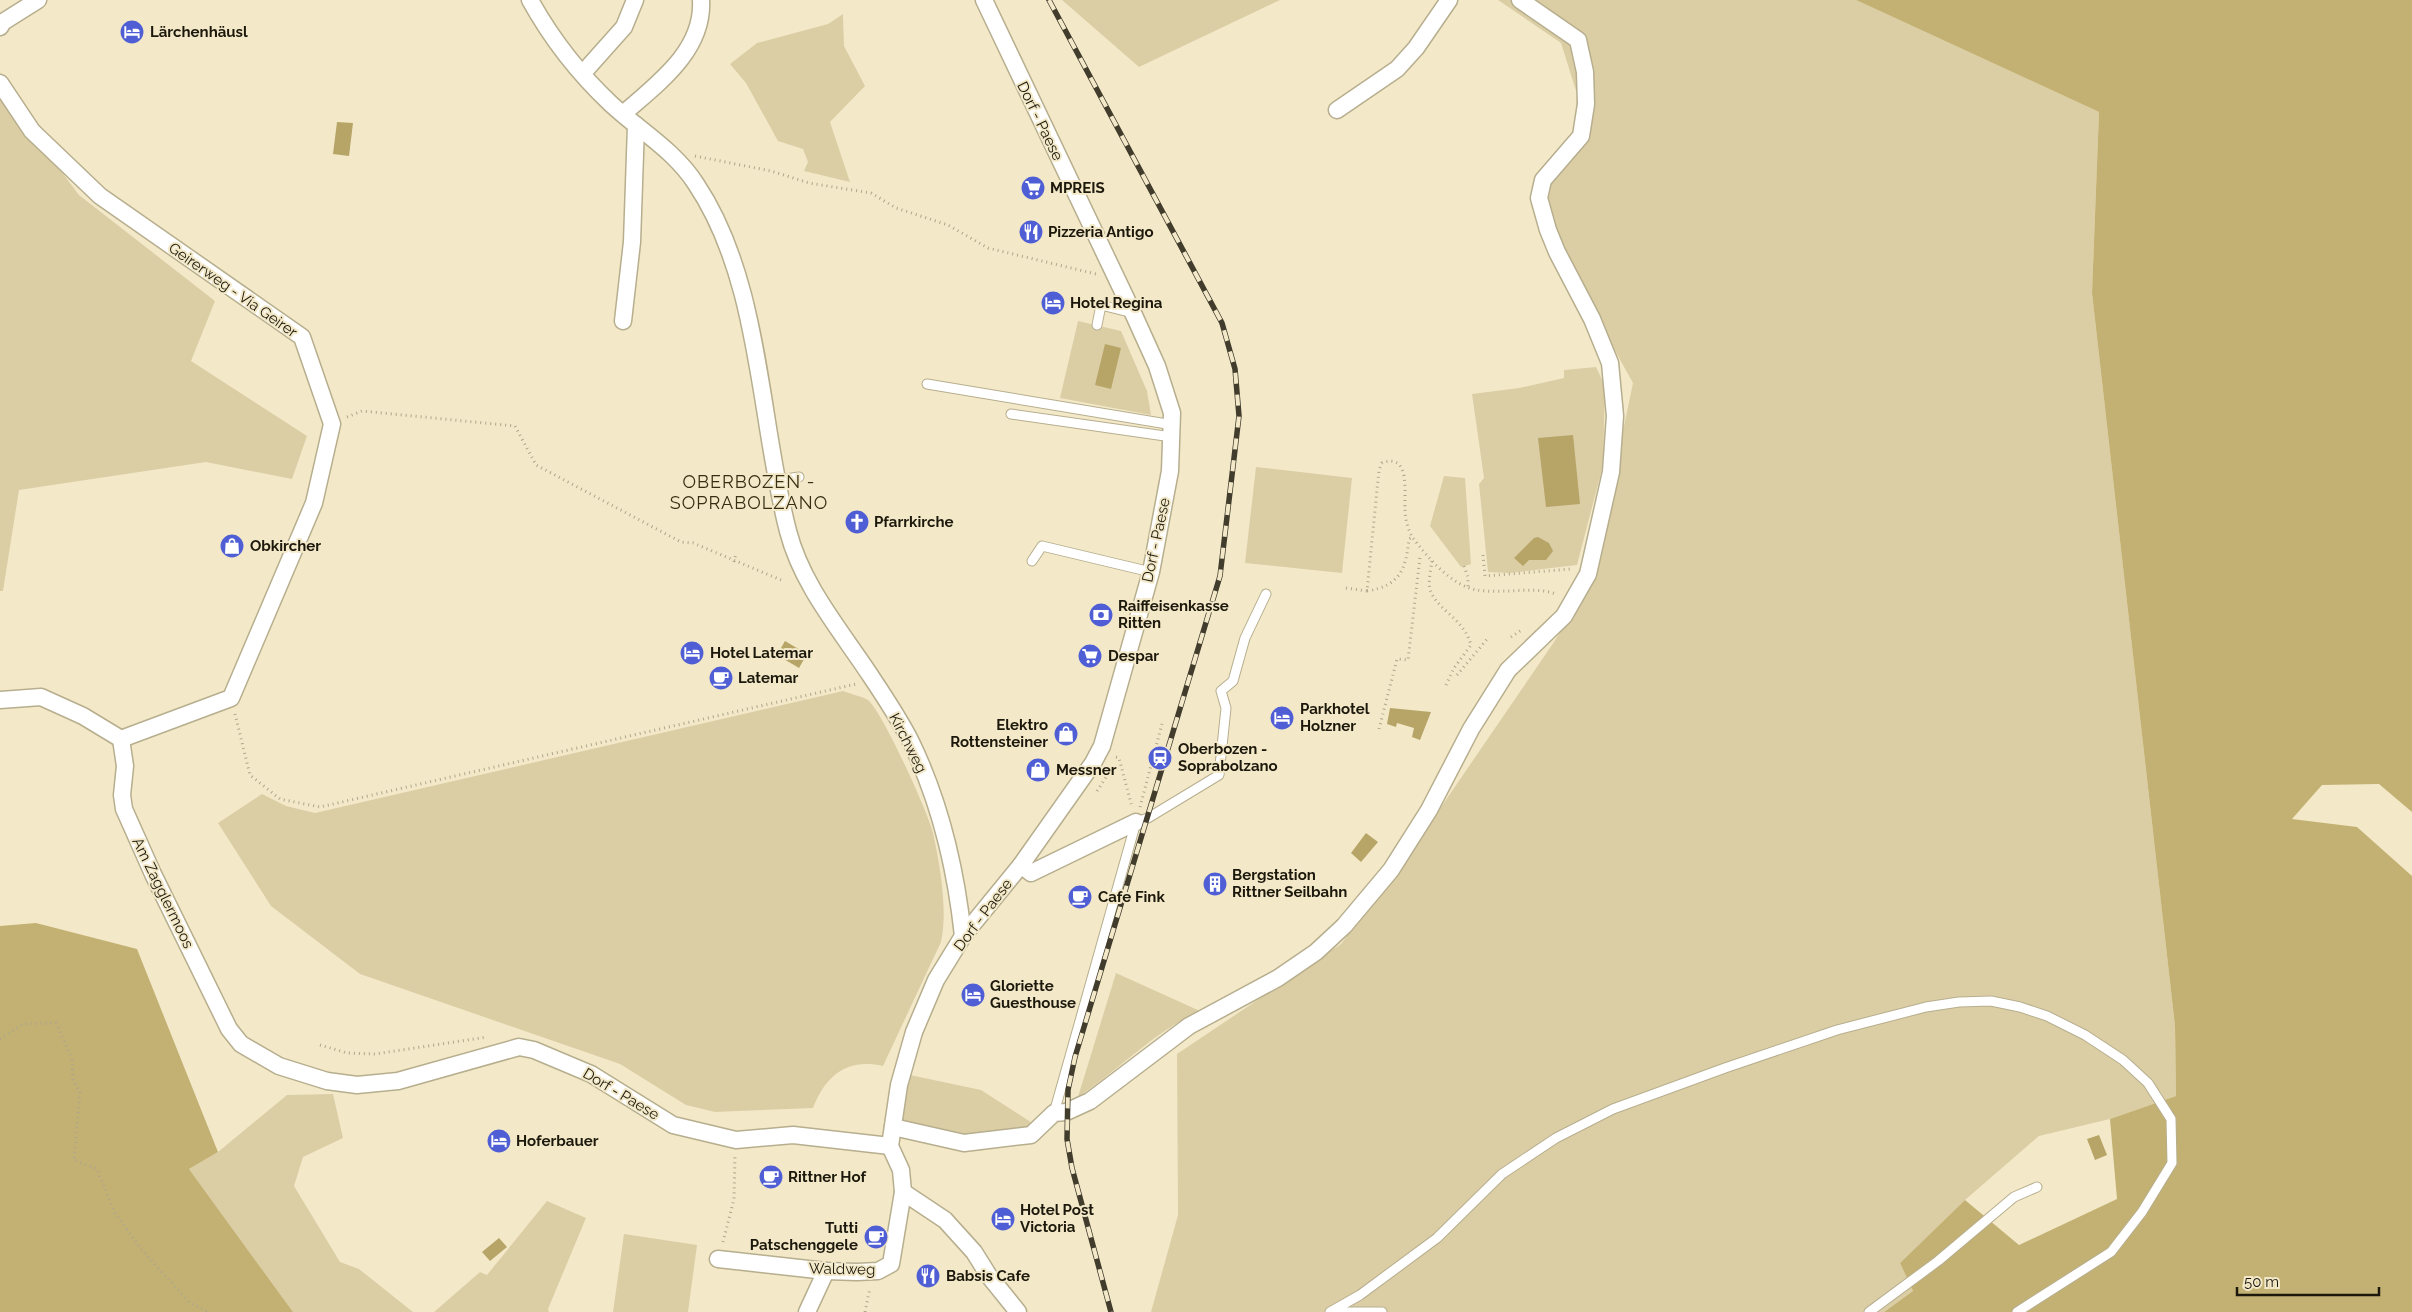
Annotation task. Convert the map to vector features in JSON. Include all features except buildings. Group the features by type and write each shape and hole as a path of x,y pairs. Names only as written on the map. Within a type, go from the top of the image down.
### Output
{"street":[{"path":"0,27 3,22 38,0"},
{"name":"Kirchweg","path":"530,0 549,34 611,104 668,150 696,183 722,230 751,324 771,447 788,532 802,572 874,680 910,741 934,798 953,872 963,936"},
{"path":"583,73 624,27 635,0"},
{"path":"623,114 670,73 684,56 695,33 701,0"},
{"name":"Dorf - Paese","path":"357,1085 398,1081 519,1047 534,1050 591,1074 673,1125 736,1140 793,1135 890,1146 899,1085 914,1032 936,980 963,936 1021,865 1093,763 1102,746 1151,572 1170,472 1173,431 1172,413 1157,366 984,0"},
{"path":"1337,110 1397,69 1416,48 1449,0"},
{"path":"892,1127 964,1143 1031,1135 1054,1113 1066,1112 1090,1100 1188,1026 1278,978 1316,952 1344,926 1391,870 1429,810 1471,729 1508,670 1564,616 1589,568 1611,472 1614,416 1610,363 1592,319 1557,252 1548,230 1540,198 1543,180 1581,136 1586,104 1585,72 1578,40 1520,0"},
{"name":"Geirerweg - Via Geirer","path":"0,83 32,131 100,196 302,337 332,424"},
{"path":"623,322 632,242 636,125"},
{"path":"0,700 41,697 83,716 121,739 231,698 314,503 332,424"},
{"name":"Am Zagglermoos","path":"121,739 125,766 122,795 124,809 153,874 230,1029 242,1044 279,1066 327,1081 357,1085"},
{"path":"1021,865 1031,873 1136,822"},
{"path":"890,1146 901,1170 903,1192 945,1220 974,1252 989,1276 1018,1312"},
{"name":"Waldweg","path":"718,1259 826,1271 878,1271 891,1264 903,1192"},
{"path":"807,1312 826,1271"}],"lane":[{"path":"1097,325 1101,305 1133,313"},
{"path":"926,384 1173,431"},
{"path":"1011,414 1173,431"},
{"path":"778,480 799,477"},
{"path":"1032,562 1042,546 1151,572"},
{"path":"1054,1113 1136,822 1148,818 1219,775 1226,708 1221,691 1232,681 1246,638 1266,594"},
{"path":"1330,1312 1360,1295 1437,1238 1502,1174 1556,1138 1613,1109 1725,1068 1838,1030 1926,1008 1959,1002 1991,1001 2020,1007 2047,1016 2123,1060 2148,1083 2171,1119 2172,1163 2142,1212 2111,1252 2017,1312"},
{"path":"1869,1312 1938,1260 2014,1197 2037,1187"},
{"path":"1330,1312 1382,1312"}],"path":[{"path":"668,150 771,171 809,183 871,194 896,208 948,225 988,248 1105,276 1114,272"},
{"path":"332,424 362,410 515,426 536,465 681,542 693,542 734,562 782,580"},
{"path":"1367,591 1379,470 1382,463 1389,460 1396,462 1402,471 1406,484 1406,515 1412,536 1432,560 1461,585 1488,591 1545,590 1558,595 1557,599"},
{"path":"1346,588 1367,591 1381,588 1398,577 1404,568 1409,539 1412,536"},
{"path":"734,562 736,553"},
{"path":"1483,555 1485,576 1589,568"},
{"path":"1379,729 1397,659 1408,660 1420,557"},
{"path":"1432,560 1431,592 1468,633 1471,646 1454,668 1446,685"},
{"path":"1464,566 1468,577 1468,587"},
{"path":"1511,637 1527,626"},
{"path":"1457,675 1488,638"},
{"path":"231,698 250,775 280,799 320,807 874,680"},
{"path":"1136,822 1162,724"},
{"path":"1115,757 1119,758 1136,822"},
{"path":"0,1039 23,1024 56,1023 72,1059 73,1080 80,1092 74,1160 97,1169 115,1213 141,1248 190,1303 208,1312"},
{"path":"320,1045 347,1053 375,1054 471,1038 498,1036 507,1051"},
{"path":"718,1259 734,1199 736,1140"},
{"path":"865,1312 871,1286 878,1271"}],"shaded area":[{"path":"1062,0 1280,0 1139,67"},
{"path":"1498,0 1856,0 2099,112 2092,293 2175,1026 2176,1096 2110,1119 2039,1136 1965,1200 1900,1263 1913,1291 1884,1312 1151,1312 1178,1215 1177,1054 1341,944 1402,864 1554,642 1591,583 1633,383 1533,203 1575,134 1577,94 1561,43"},
{"path":"1856,0 2412,0 2412,812 2379,784 2322,785 2292,819 2357,827 2412,876 2412,1312 1884,1312 1913,1291 1900,1263 1965,1200 2019,1245 2117,1199 2110,1119 2176,1096 2175,1026 2092,293 2099,112"},
{"path":"843,14 844,46 865,86 830,122 850,182 804,171 808,162 803,149 778,141 746,83 730,64 757,43 828,24"},
{"path":"0,90 79,195 215,301 191,361 307,436 292,479 206,462 19,490 3,591 0,591"},
{"path":"337,122 353,123 349,156 333,154"},
{"path":"1078,321 1121,331 1147,391 1151,415 1060,398"},
{"path":"1105,344 1121,348 1111,389 1095,385"},
{"path":"1596,367 1605,386 1603,465 1577,565 1510,573 1488,572 1479,484 1484,478 1472,394 1519,388 1564,378 1564,370"},
{"path":"1573,435 1580,504 1546,507 1538,438"},
{"path":"1256,467 1352,478 1342,573 1245,563"},
{"path":"1444,476 1465,478 1471,564 1461,567 1430,526"},
{"path":"1538,537 1549,543 1553,551 1546,560 1529,560 1523,566 1514,558 1534,538"},
{"path":"785,641 807,654 799,668 777,655"},
{"path":"843,691 868,700 875,708 904,763 923,805 933,833 938,859 944,916 941,942 883,1066 859,1065 848,1067 839,1072 824,1086 813,1108 715,1112 686,1105 620,1064 360,974 271,906 218,823 262,794 286,806 315,813"},
{"path":"1390,708 1431,712 1420,740 1412,737 1414,728 1397,723 1396,727 1387,724"},
{"path":"1366,833 1378,842 1361,862 1351,853"},
{"path":"36,923 137,949 218,1152 189,1169 293,1312 0,1312 0,926"},
{"path":"1116,973 1200,1011 1153,1039 1078,1097"},
{"path":"910,1075 981,1090 1034,1124 1025,1130 964,1139 899,1125"},
{"path":"333,1094 343,1138 303,1157 294,1186 340,1262 359,1269 413,1312 293,1312 189,1169 218,1152 287,1095"},
{"path":"2099,1135 2107,1155 2095,1160 2087,1139"},
{"path":"547,1201 586,1218 548,1309 549,1312 434,1312 480,1272 487,1275"},
{"path":"624,1234 697,1245 688,1312 613,1312"},
{"path":"499,1238 507,1247 490,1261 482,1252"}],"railway":[{"path":"1049,0 1222,323 1235,369 1239,416 1220,576 1075,1057 1068,1090 1067,1139 1072,1168 1111,1312"}],"place":[{"name":"Lärchenhäusl","path":"132,32"},
{"name":"MPREIS","path":"1033,188"},
{"name":"Pizzeria Antigo","path":"1031,232"},
{"name":"Hotel Regina","path":"1053,303"},
{"name":"Pfarrkirche","path":"857,522"},
{"name":"Obkircher","path":"232,546"},
{"name":"Raiffeisenkasse Ritten","path":"1101,615"},
{"name":"Hotel Latemar","path":"692,653"},
{"name":"Despar","path":"1090,656"},
{"name":"Latemar","path":"721,678"},
{"name":"Parkhotel Holzner","path":"1282,718"},
{"name":"Elektro Rottensteiner","path":"1066,734"},
{"name":"Oberbozen - Soprabolzano","path":"1160,758"},
{"name":"Messner","path":"1038,770"},
{"name":"Bergstation Rittner Seilbahn","path":"1215,884"},
{"name":"Cafe Fink","path":"1080,897"},
{"name":"Gloriette Guesthouse","path":"973,995"},
{"name":"Hoferbauer","path":"499,1141"},
{"name":"Rittner Hof","path":"771,1177"},
{"name":"Hotel Post Victoria","path":"1003,1219"},
{"name":"Tutti Patschenggele","path":"876,1237"},
{"name":"Babsis Cafe","path":"928,1276"}],"district":[{"name":"OBERBOZEN - SOPRABOLZANO","path":"749,491"}]}
